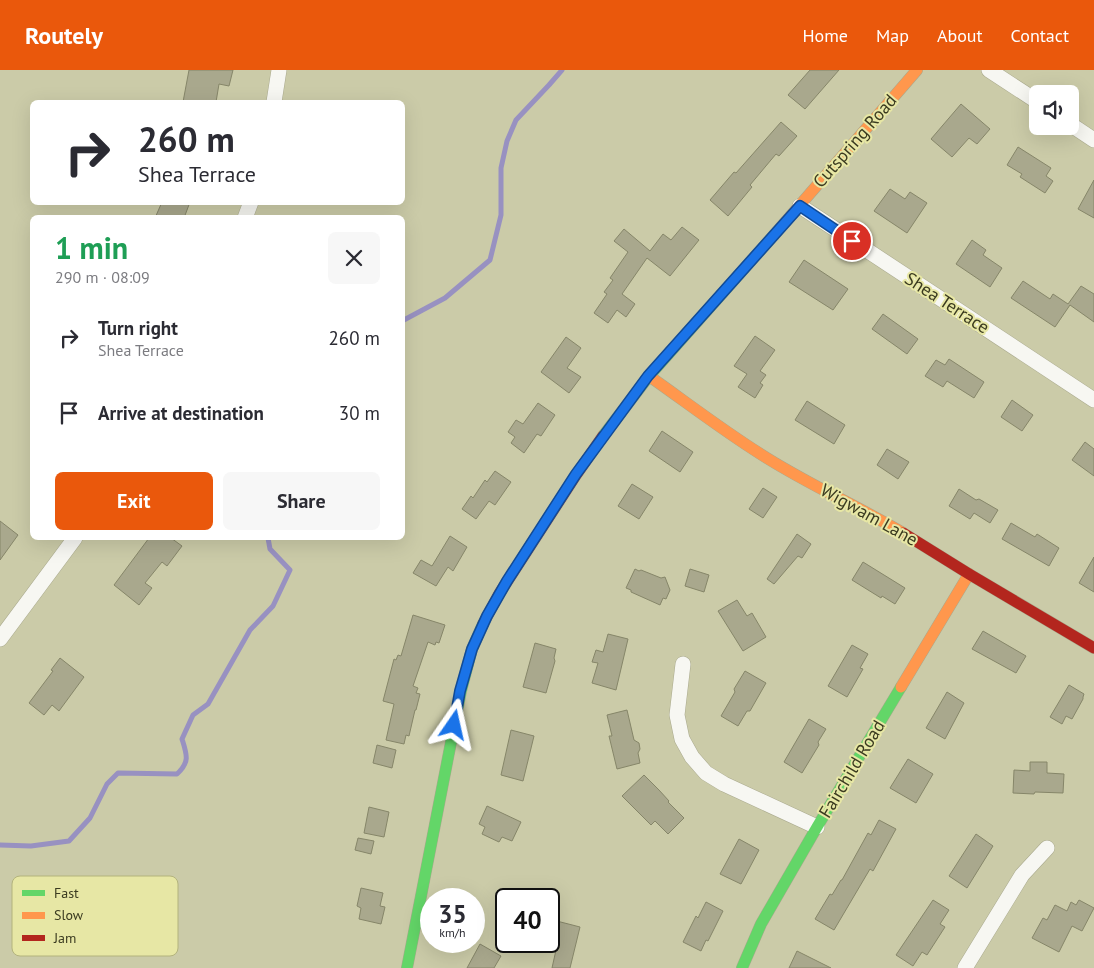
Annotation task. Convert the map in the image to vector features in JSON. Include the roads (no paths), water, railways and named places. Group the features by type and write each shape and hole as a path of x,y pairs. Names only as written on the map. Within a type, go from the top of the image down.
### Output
{"street":[{"path":"274,100 279,70"},
{"name":"Cutspring Road","path":"407,968 460,691 478,634 499,594 576,474 648,376 800,206 917,70"},
{"path":"989,70 1029,96"},
{"path":"1079,130 1094,140"},
{"name":"Shea Terrace","path":"800,206 1094,400"},
{"name":"Wigwam Lane","path":"648,376 759,453 822,490 874,516 1094,648"},
{"path":"0,639 74,540"},
{"name":"Fairchild Road","path":"742,968 761,924 969,574"},
{"path":"683,664 677,716 682,739 692,757 706,773 724,784 817,827"},
{"path":"965,968 1022,875 1047,848"}],"waterway":[{"path":"405,319 445,298 490,260 501,215 501,168 507,141 516,120 562,70"},
{"path":"0,845 31,846 69,841 90,818 107,784 118,773 177,774 181,770 186,762 182,739 193,715 208,704 250,630 273,606 290,570 270,549 268,540"}]}
